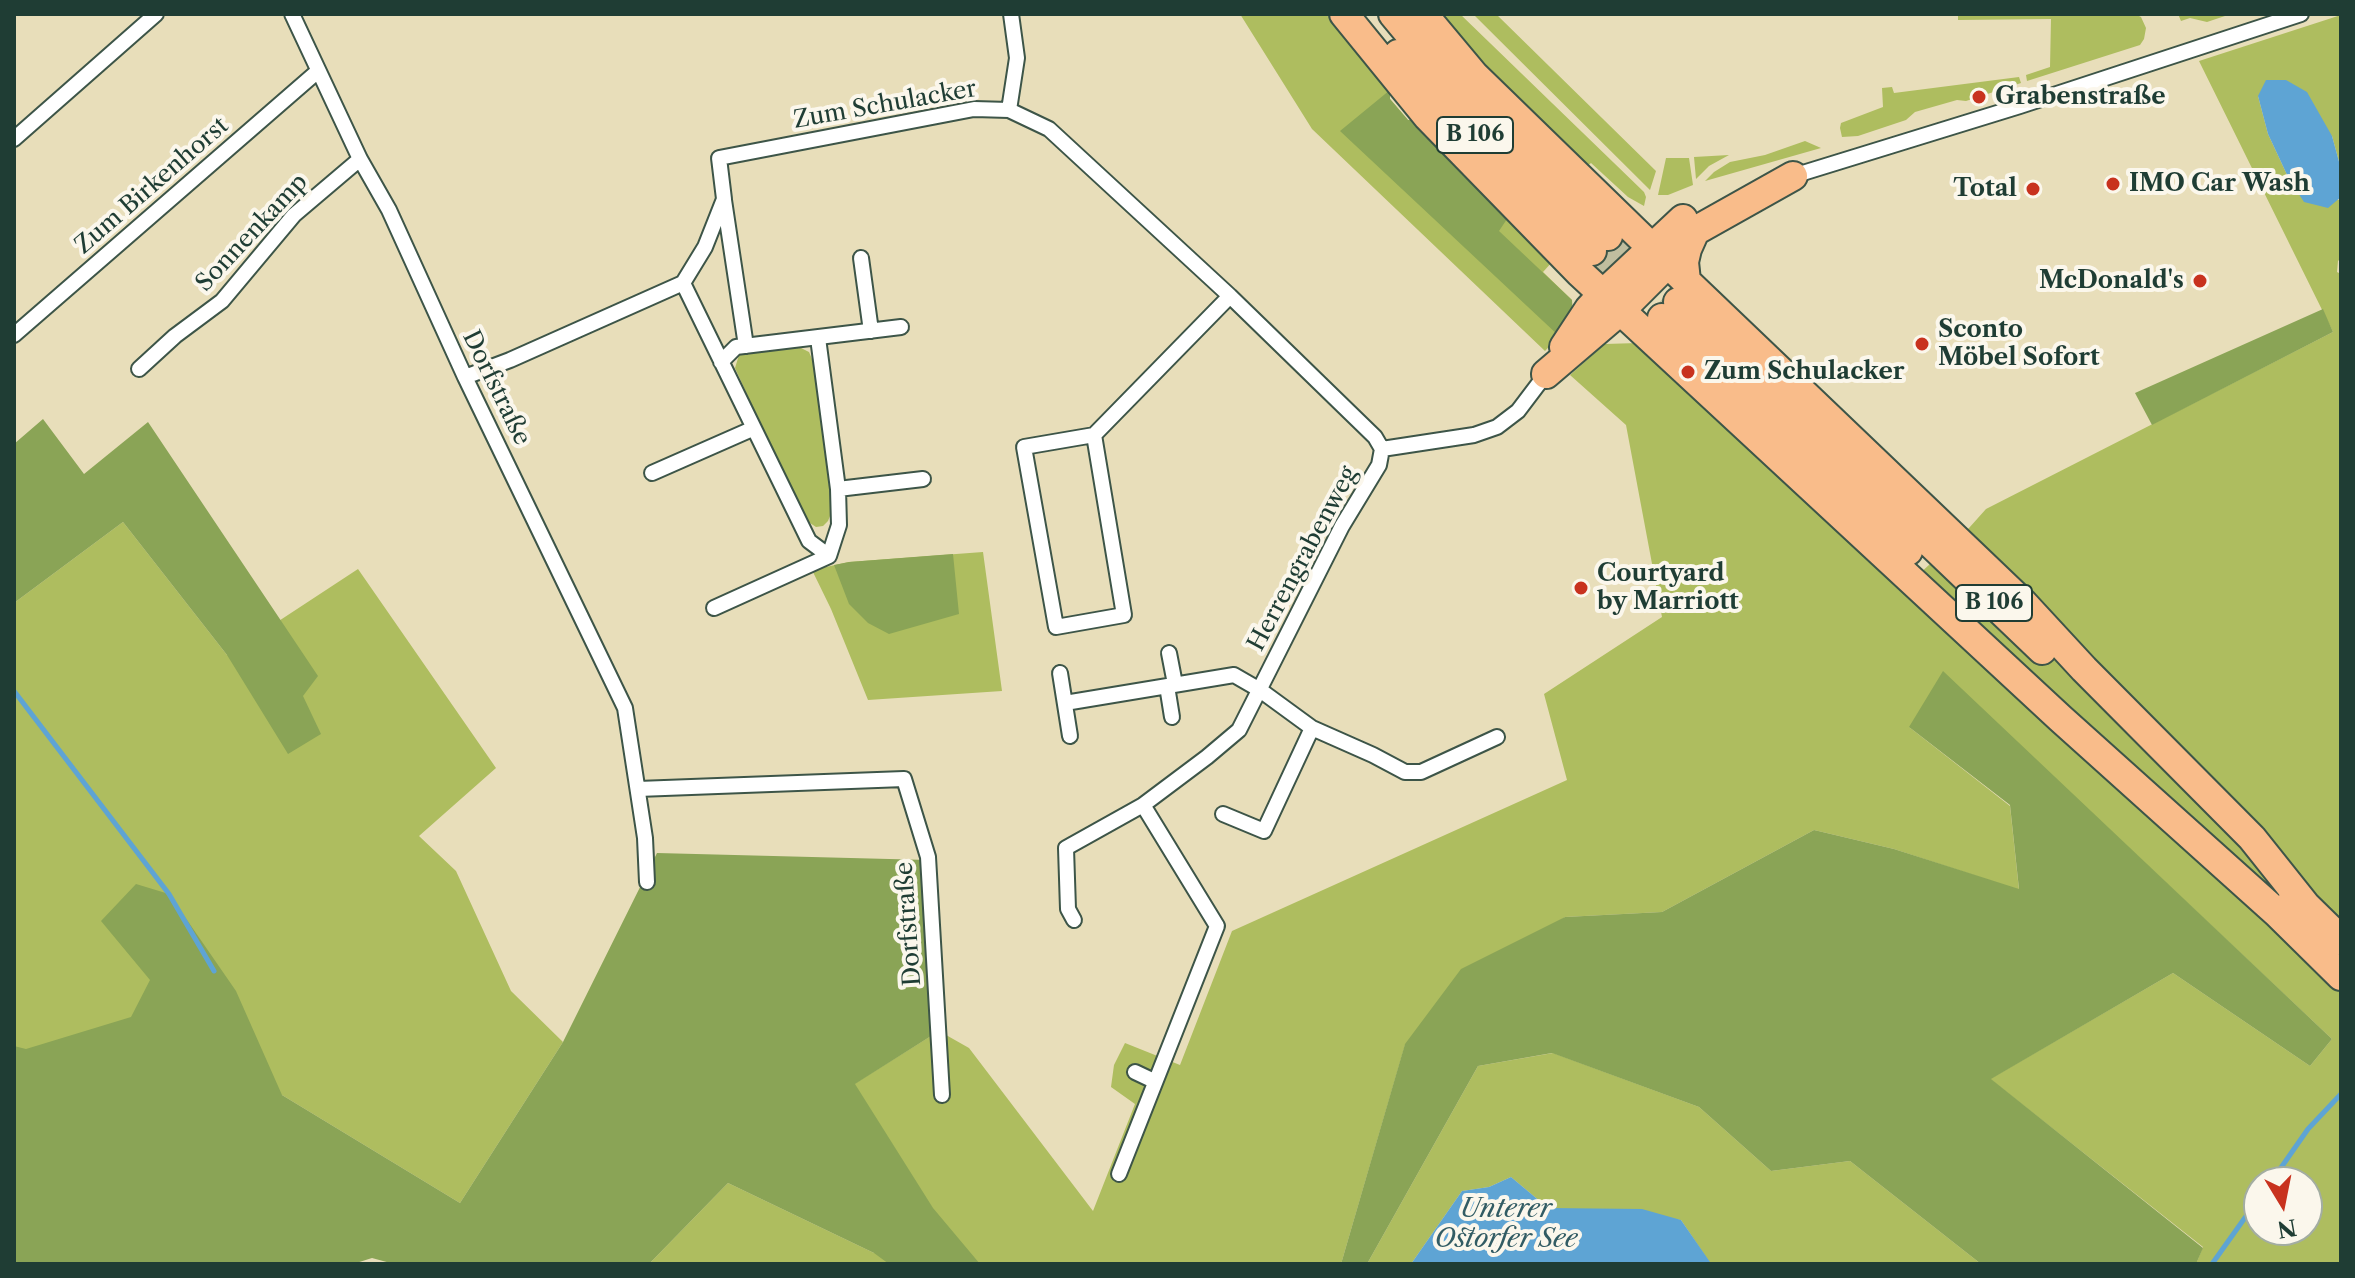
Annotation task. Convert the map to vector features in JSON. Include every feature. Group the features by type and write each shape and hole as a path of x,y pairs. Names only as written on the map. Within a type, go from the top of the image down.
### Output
{"highway":[{"path":"1344,14 1427,116 2023,603 2252,838 2296,914"},
{"name":"B 106","path":"1364,14 1495,157 1632,282 2130,765 2296,914 2341,940"},
{"name":"B 106","path":"1393,14 1524,156 1632,282"},
{"path":"1423,14 1474,75 1632,282"},
{"path":"1546,374 1689,225 1793,176"},
{"path":"1632,282 1684,262 1689,225"},
{"name":"B 106","path":"2296,914 2341,976"}],"street":[{"path":"14,139 156,14"},
{"name":"Dorfstraße","path":"292,14 360,159 389,210 465,377 625,708 645,838 647,882"},
{"path":"1009,110 1017,58 1011,14"},
{"path":"1793,176 2301,14"},
{"name":"Zum Birkenhorst","path":"14,335 318,71"},
{"name":"Zum Schulacker","path":"724,199 719,158 974,109 1009,110 1049,129 1230,296 1375,437 1382,449"},
{"name":"Sonnenkamp","path":"139,369 175,336 222,301 294,215 360,159"},
{"path":"465,377 683,283 705,247 724,199"},
{"path":"724,199 746,346"},
{"path":"861,258 871,331"},
{"path":"683,283 809,541 829,556"},
{"path":"1094,435 1124,615 1056,627 1024,447 1094,435 1230,296"},
{"path":"721,362 736,347 901,327"},
{"path":"714,608 829,556 839,525 838,489 818,338"},
{"path":"1382,449 1474,435 1497,427 1518,411 1546,374"},
{"path":"652,473 752,429"},
{"name":"Herrengrabenweg","path":"1074,920 1068,909 1066,848 1143,805 1239,730 1342,526 1379,465 1382,449"},
{"path":"838,489 923,479"},
{"path":"1169,653 1172,717"},
{"path":"1060,673 1070,736"},
{"name":"Herrengrabenweg","path":"1065,703 1234,675 1312,728 1405,772 1421,772 1497,737"},
{"path":"1223,814 1264,831 1312,728"},
{"name":"Dorfstraße","path":"638,789 904,779 928,857 942,1095"},
{"path":"1119,1174 1217,926 1143,805"},
{"path":"1135,1072 1154,1081"}],"green space":[{"path":"1240,14 1326,14 1390,90 1390,99 1408,120 1416,120 1553,261 1543,272 1572,300 1559,336 1545,351 1312,129"},
{"path":"1430,14 1460,14 1644,192 1644,206 1628,197 1591,163 1585,168"},
{"path":"1473,14 1496,14 1656,171 1650,190"},
{"path":"1958,14 2135,14 2141,17 2146,28 2140,45 2027,81 2026,75 2050,67 2051,19 1958,20"},
{"path":"2178,14 2231,14 2207,22 2190,18 2181,21"},
{"path":"2341,15 2341,169 2332,136 2258,96 2268,134 2289,179 2339,200 2341,197 2341,258 2337,272 2341,274 2341,1264 2196,1264 2203,1247 1990,1079 2173,973 2310,1066 2332,1039 2099,820 1909,727 2010,806 2019,890 1894,849 1814,830 1662,912 1565,917 1405,1045 1341,1264 649,1264 728,1183 874,1253 932,1208 854,1084 939,1031 969,1048 1093,1211 1135,1104 1111,1087 1114,1065 1125,1043 1180,1065 1232,931 1567,780 1544,694 1662,617 1626,425 1570,375 1605,344 1638,343 1904,588 1986,509 2333,332 2199,61"},
{"path":"2019,77 2021,83 1966,101 1957,100 1915,112 1906,120 1858,136 1842,137 1841,123 1883,107 1882,88 1892,87 1894,93"},
{"path":"1390,90 1390,99 1408,120 1416,120 1509,216 1499,231 1572,300 1573,316 1559,336 1340,131"},
{"path":"1805,141 1821,148 1705,181 1730,162 1765,155"},
{"path":"1729,155 1709,166 1696,179 1694,157"},
{"path":"1666,158 1689,158 1693,185 1668,195 1658,195"},
{"path":"2323,309 2333,332 2152,425 2135,393"},
{"path":"795,345 809,352 815,366 832,511 823,526 816,527 804,519 735,368 739,355 744,351"},
{"path":"43,419 84,474 148,422 318,676 303,696 321,734 288,754 227,655 123,522 14,603 14,444"},
{"path":"123,522 227,655 358,569 496,768 419,836 456,871 511,991 563,1042 460,1203 282,1095 14,1126 14,603"},
{"path":"983,552 1002,691 868,700 812,570 849,562"},
{"path":"953,554 959,614 889,634 868,623 849,604 834,565 849,562"},
{"path":"1943,671 2332,1039 2310,1066 2173,973 1991,1079 2203,1248 2196,1264 1981,1264 1850,1161 1771,1171 1699,1107 1552,1053 1478,1066 1367,1264 1341,1264 1405,1044 1461,969 1565,917 1662,912 1814,830 1894,849 2019,889 2010,805 1909,727"},
{"path":"657,853 928,860 939,1031 855,1084 933,1208 980,1264 889,1264 874,1253 728,1183 649,1264 394,1264 372,1258 353,1264 14,1264 14,1046 26,1049 131,1017 150,980 101,921 136,884 169,894 236,991 282,1095 460,1203 563,1042"},
{"path":"1553,1053 1699,1107 1771,1171 1850,1161 1981,1264 1710,1263 1681,1220 1548,1208 1511,1177 1489,1187 1462,1191 1411,1264 1367,1264 1478,1066"}],"water":[{"path":"2266,80 2286,80 2307,92 2332,136 2341,169 2341,197 2328,208 2304,202 2289,179 2268,134 2258,96"},
{"name":"Unterer Ostorfer See","path":"1511,1177 1548,1208 1642,1209 1681,1220 1710,1262 1719,1264 1411,1264 1462,1191 1489,1187"}],"waterway":[{"path":"14,691 169,894 214,971"},
{"path":"2282,1166 2308,1129 2341,1094"},
{"path":"2212,1264 2243,1220"}],"tunnel":[{"path":"1608,236 1678,302"},
{"path":"1592,251 1662,318"}],"place":[{"name":"Grabenstraße","path":"1979,97"},
{"name":"IMO Car Wash","path":"2113,184"},
{"name":"Total","path":"2033,189"},
{"name":"McDonald's","path":"2200,281"},
{"name":"Sconto Möbel Sofort","path":"1922,344"},
{"name":"Zum Schulacker","path":"1688,372"},
{"name":"Courtyard by Marriott","path":"1581,588"}]}
